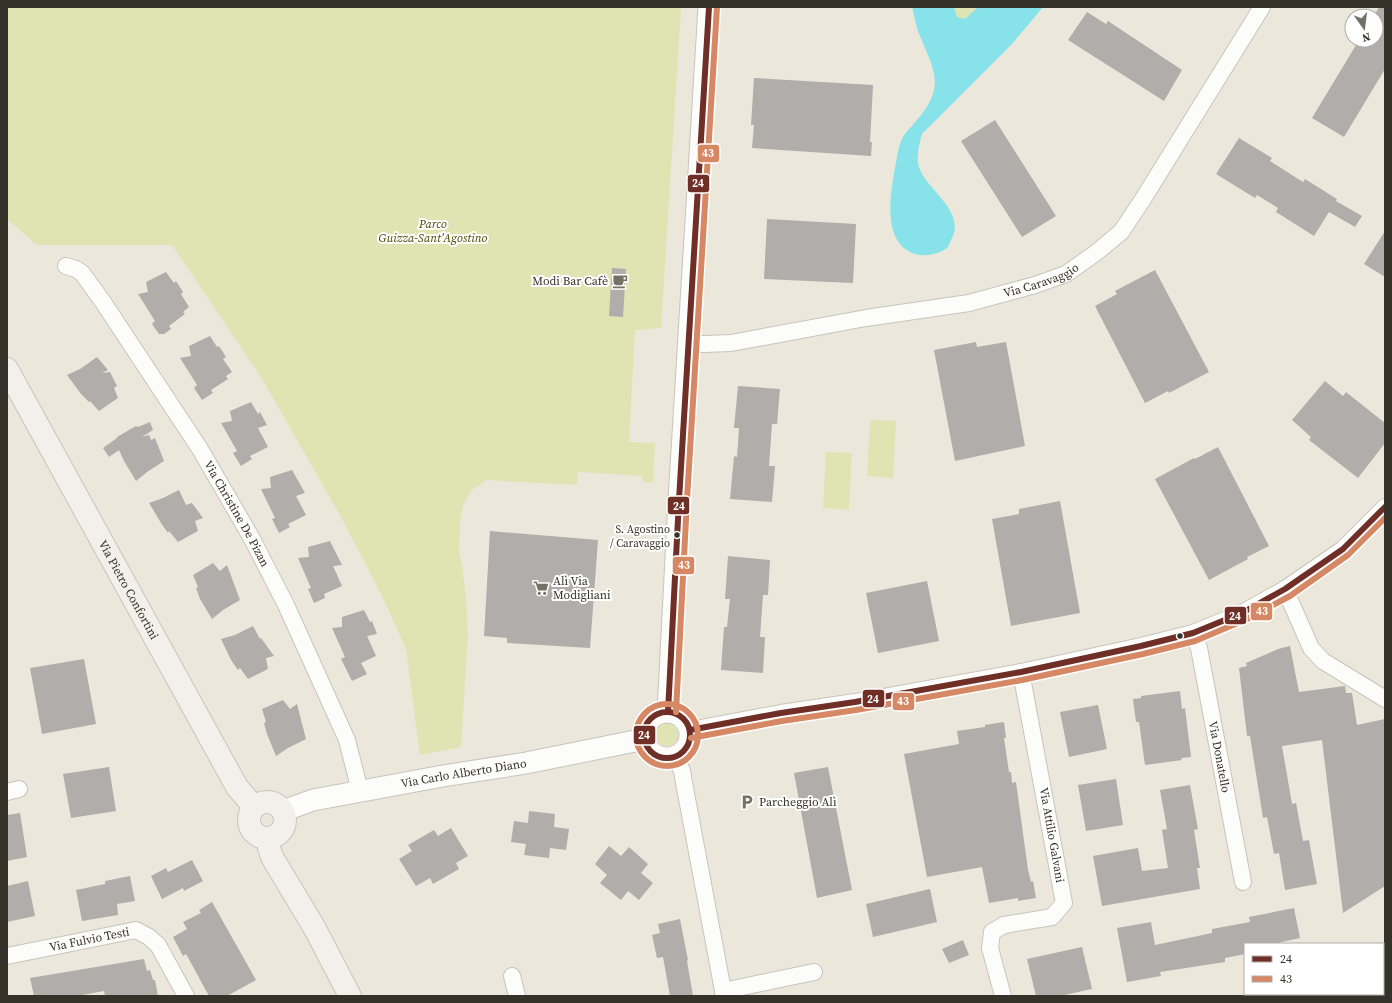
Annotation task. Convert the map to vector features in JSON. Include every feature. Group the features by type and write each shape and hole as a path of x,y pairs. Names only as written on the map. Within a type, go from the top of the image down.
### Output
{"main road":[{"name":"Via Pietro Confortini","path":"7,368 230,775 237,787 254,808"},
{"path":"264,802 269,802 279,807 283,811 284,823 279,833 268,838 256,834 252,830 249,819 250,813 254,808 264,802"},
{"path":"268,838 272,857 314,927 350,996"}],"street":[{"path":"668,712 709,7"},
{"name":"Via Caravaggio","path":"689,344 731,343 866,318 969,303 1035,285 1066,274 1097,252 1121,232 1262,7"},
{"name":"Via Christine De Pizan","path":"66,266 76,269 82,273 103,302 200,449 251,537 286,605 339,722 349,747 360,791"},
{"path":"690,730 1021,672 1193,633 1242,613 1285,589 1343,549 1385,507"},
{"path":"1285,589 1312,648 1323,661 1385,699"},
{"name":"Via Donatello","path":"1193,633 1199,648 1243,882"},
{"name":"Via Attilio Galvani","path":"1003,996 990,948 992,932 1004,924 1052,917 1064,903 1021,672"},
{"path":"668,712 675,713 682,717 690,730 689,743 686,748 675,756 667,758 653,752 645,739 646,726 650,720 655,716 668,712"},
{"name":"Via Carlo Alberto Diano","path":"283,811 313,800 526,763 645,739"},
{"path":"675,756 682,771 724,994 814,972"},
{"name":"Via Fulvio Testi","path":"7,956 136,930 149,937 158,945 186,996"},
{"path":"512,976 517,996"}],"green space":[{"name":"Parco Guizza-Sant'Agostino","path":"7,7 681,7 661,328 635,330 629,442 655,443 653,482 643,482 642,476 578,472 577,485 486,480 471,491 463,506 460,522 459,553 466,597 468,636 461,747 420,755 406,649 383,598 341,517 261,377 172,245 37,245 7,219"},
{"path":"954,7 978,7 965,20 957,17"},
{"path":"870,420 896,421 893,478 867,476"},
{"path":"826,452 852,453 849,510 823,508"},
{"path":"667,724 675,727 678,735 675,743 667,746 659,743 656,735 659,727"}],"water":[{"path":"912,7 954,7 957,17 965,19 978,7 1043,7 1012,44 922,134 918,152 920,170 951,212 955,230 947,248 940,252 927,255 915,254 904,249 897,240 893,230 890,204 893,179 901,142 905,134 920,117 930,101 933,95 935,82 933,69 917,28"}],"building":[{"path":"1385,7 1385,69 1344,137 1312,118 1354,48 1384,48 1384,8 1378,8"},
{"path":"1087,12 1106,24 1108,21 1182,70 1164,101 1068,40"},
{"path":"754,78 873,85 870,142 872,142 871,156 752,148 754,125 751,125"},
{"path":"995,120 1056,216 1022,237 961,141"},
{"path":"1239,138 1272,158 1270,161 1303,182 1305,179 1337,199 1336,201 1362,216 1355,227 1329,212 1314,236 1276,212 1278,208 1257,195 1255,198 1216,174"},
{"path":"767,219 856,224 853,283 764,279"},
{"path":"1385,231 1385,277 1364,264"},
{"path":"612,268 626,269 623,317 609,316"},
{"path":"1155,270 1209,372 1169,393 1168,391 1145,403 1095,306 1117,294 1115,291"},
{"path":"166,272 174,283 176,281 183,292 181,294 189,307 183,312 185,314 169,326 171,329 164,334 159,334 152,324 155,321 138,294 148,292 146,282"},
{"path":"210,336 226,357 223,359 232,372 226,376 228,379 211,390 213,393 202,400 194,388 197,385 180,358 191,356 189,346"},
{"path":"976,342 977,347 1006,342 1025,446 955,461 934,350"},
{"path":"97,357 108,370 102,373 110,372 117,386 114,388 118,398 99,411 81,394 67,375 80,369"},
{"path":"1325,381 1343,396 1346,392 1385,423 1385,443 1358,478 1309,440 1311,437 1292,420"},
{"path":"738,386 780,389 777,424 772,424 769,466 775,466 772,502 730,499 734,456 737,457 739,428 734,428"},
{"path":"251,402 258,414 260,412 267,425 258,428 268,447 250,456 252,459 241,466 233,453 237,451 221,423 232,421 230,411"},
{"path":"150,422 153,430 142,437 149,435 151,440 155,438 164,461 136,481 119,450 109,457 103,448 117,437 136,426 138,427"},
{"path":"1218,447 1269,546 1247,557 1248,559 1209,580 1155,479"},
{"path":"292,470 305,493 296,496 306,515 288,524 290,527 279,533 272,519 275,518 261,489 271,488 270,477"},
{"path":"179,490 186,505 192,503 203,518 195,521 198,531 178,542 169,531 168,533 149,503"},
{"path":"1060,501 1080,613 1011,626 992,519 1019,514 1019,509"},
{"name":"Alì Via Modigliani","path":"490,531 598,540 590,648 507,643 507,638 484,636"},
{"path":"330,541 342,565 333,566 342,586 324,594 325,598 314,603 308,589 311,588 298,558 309,557 308,547"},
{"path":"728,556 770,560 768,595 763,595 760,637 765,637 763,673 721,670 724,627 727,627 730,599 725,599"},
{"path":"213,563 220,571 227,565 240,600 223,610 212,619 200,599 196,588 198,587 193,575"},
{"path":"927,581 939,641 878,653 866,593"},
{"path":"364,610 370,622 372,621 377,634 367,636 376,656 361,663 367,674 352,681 341,659 345,657 332,628 342,627 342,617"},
{"path":"253,626 260,639 261,638 274,656 266,658 268,669 248,679 240,668 238,670 231,660 221,639 235,635"},
{"path":"1290,646 1299,692 1345,686 1346,693 1352,693 1357,725 1385,719 1385,886 1343,913 1322,740 1282,746 1292,804 1296,803 1303,841 1309,840 1317,884 1285,890 1279,853 1274,854 1267,817 1263,818 1250,736 1247,736 1239,668 1247,666 1246,663 1278,649"},
{"path":"84,659 96,724 42,734 30,668"},
{"path":"1180,691 1182,709 1185,708 1191,757 1181,758 1182,760 1145,765 1139,722 1136,722 1133,699 1141,698 1141,696"},
{"path":"283,700 290,709 297,704 306,739 276,756 267,734 264,723 266,722 262,709"},
{"path":"1098,705 1107,749 1069,757 1060,712"},
{"path":"1004,722 1006,738 1004,738 1009,772 1011,772 1012,783 1016,782 1028,870 1031,882 1033,881 1036,898 1018,901 1018,898 989,903 982,867 927,877 904,754 959,744 957,731 985,727 985,725"},
{"path":"109,767 116,811 71,818 63,774"},
{"path":"828,767 852,890 817,898 794,773"},
{"path":"1116,779 1123,825 1086,831 1078,785"},
{"path":"1190,785 1198,829 1194,830 1200,868 1197,868 1200,889 1102,906 1093,856 1138,848 1142,871 1168,868 1162,830 1167,829 1160,790"},
{"path":"529,811 555,814 554,827 569,829 566,850 550,848 549,858 524,855 526,844 511,842 514,821 528,823"},
{"path":"20,813 27,857 7,861 7,815"},
{"path":"451,828 468,856 456,863 459,869 433,884 430,878 416,886 399,859 412,851 408,845 434,830 438,836"},
{"path":"609,846 621,856 629,847 648,864 641,873 653,883 639,900 628,891 621,900 600,883 607,875 595,864"},
{"path":"192,860 203,881 184,891 183,888 162,899 151,876 166,868 168,872"},
{"path":"130,876 135,901 117,904 118,915 82,921 76,890 105,884 105,881"},
{"path":"28,881 35,916 7,922 7,886"},
{"path":"930,889 937,922 873,937 866,904"},
{"path":"212,902 256,980 227,996 209,996 186,954 183,956 173,937 187,929 183,922 201,913 199,910"},
{"path":"1294,908 1300,938 1278,943 1244,943 1244,954 1225,958 1225,962 1160,972 1161,976 1127,982 1117,928 1151,922 1155,945 1212,933 1212,929 1250,922 1249,917"},
{"path":"680,919 693,996 670,996 663,957 657,958 652,935 660,933 658,924"},
{"path":"963,940 969,955 949,963 942,949"},
{"path":"1082,947 1092,989 1060,996 1036,996 1027,959"},
{"path":"144,959 147,971 150,970 153,980 155,980 158,996 105,996 104,991 77,996 34,996 30,978"}],"transit line":[{"name":"24","path":"668,712 679,500 709,7"},
{"name":"43","path":"676,712 687,500 717,7"},
{"name":"24","path":"690,730 1021,672 1193,633 1242,613 1285,589 1343,549 1385,507"},
{"name":"43","path":"691,738 1022,680 1143,654 1195,641 1245,620 1290,596 1348,555 1385,518"},
{"name":"43","path":"667,704 679,707 689,713 695,723 698,735 695,747 689,757 679,763 667,766 655,763 645,757 639,747 636,735 639,723 645,713 655,707 667,704"},
{"name":"24","path":"667,712 680,716 686,722 690,735 686,748 680,754 667,758 654,754 648,748 644,735 648,722 654,716 667,712"}],"place":[{"name":"Modi Bar Cafè","path":"620,281"},
{"name":"S. Agostino / Caravaggio","path":"677,535"},
{"name":"Alì Via Modigliani","path":"541,588"},
{"name":"Parcheggio Alì","path":"747,802"}]}
